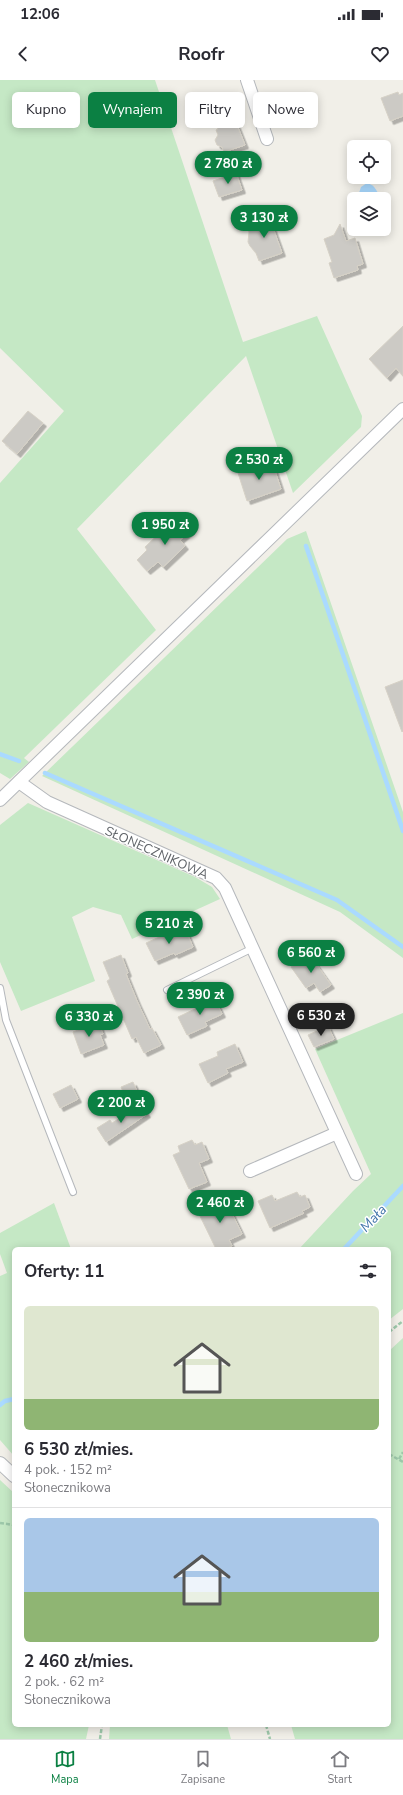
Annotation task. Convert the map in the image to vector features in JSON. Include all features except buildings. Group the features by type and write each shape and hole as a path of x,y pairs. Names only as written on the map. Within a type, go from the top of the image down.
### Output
{"street":[{"path":"247,80 267,139"},
{"path":"0,800 403,410"},
{"name":"SŁONECZNIKOWA","path":"19,782 47,802 216,878 225,888 356,1174"},
{"path":"250,1171 337,1133"},
{"path":"0,1463 12,1474"}],"lane":[{"path":"167,990 253,948"},
{"path":"0,988 6,1020 74,1192"}],"path":[{"path":"391,1330 403,1320"},
{"path":"399,1459 403,1452"},
{"path":"391,1455 403,1462"},
{"path":"0,1523 12,1525"},
{"path":"100,1739 102,1727"},
{"path":"267,1727 270,1739"}],"green space":[{"path":"0,80 155,80 159,92 88,92 88,128 171,128 243,342 317,316 362,416 361,427 293,493 246,356 77,529 156,630 24,758 29,762 10,779 0,773 0,483 64,411 0,348"},
{"path":"306,531 403,812 403,958 340,912 42,776 287,539"},
{"path":"28,803 195,877 212,887 220,899 132,939 121,915 93,907 72,917 95,981 21,1011 0,962 0,825"},
{"path":"403,1013 403,1309 391,1318 391,1247 301,1247 353,1191 371,1174 315,1049"},
{"path":"54,1203 70,1247 12,1247 12,1454 0,1440 0,1276 7,1273 0,1254 0,1233"},
{"path":"403,1338 403,1739 295,1739 292,1727 391,1727 391,1349"},
{"path":"0,1480 12,1491 12,1727 89,1727 86,1739 0,1739"},
{"path":"110,1727 228,1727 231,1739 109,1739"}],"water":[{"path":"366,184 370,184 377,192 359,192 361,187"}],"waterway":[{"path":"306,546 403,831"},
{"path":"0,754 19,761"},
{"path":"45,773 337,900 403,947"},
{"name":"Mała","path":"346,1247 403,1186"},
{"name":"Mała","path":"0,1405 5,1401 12,1399"}]}
